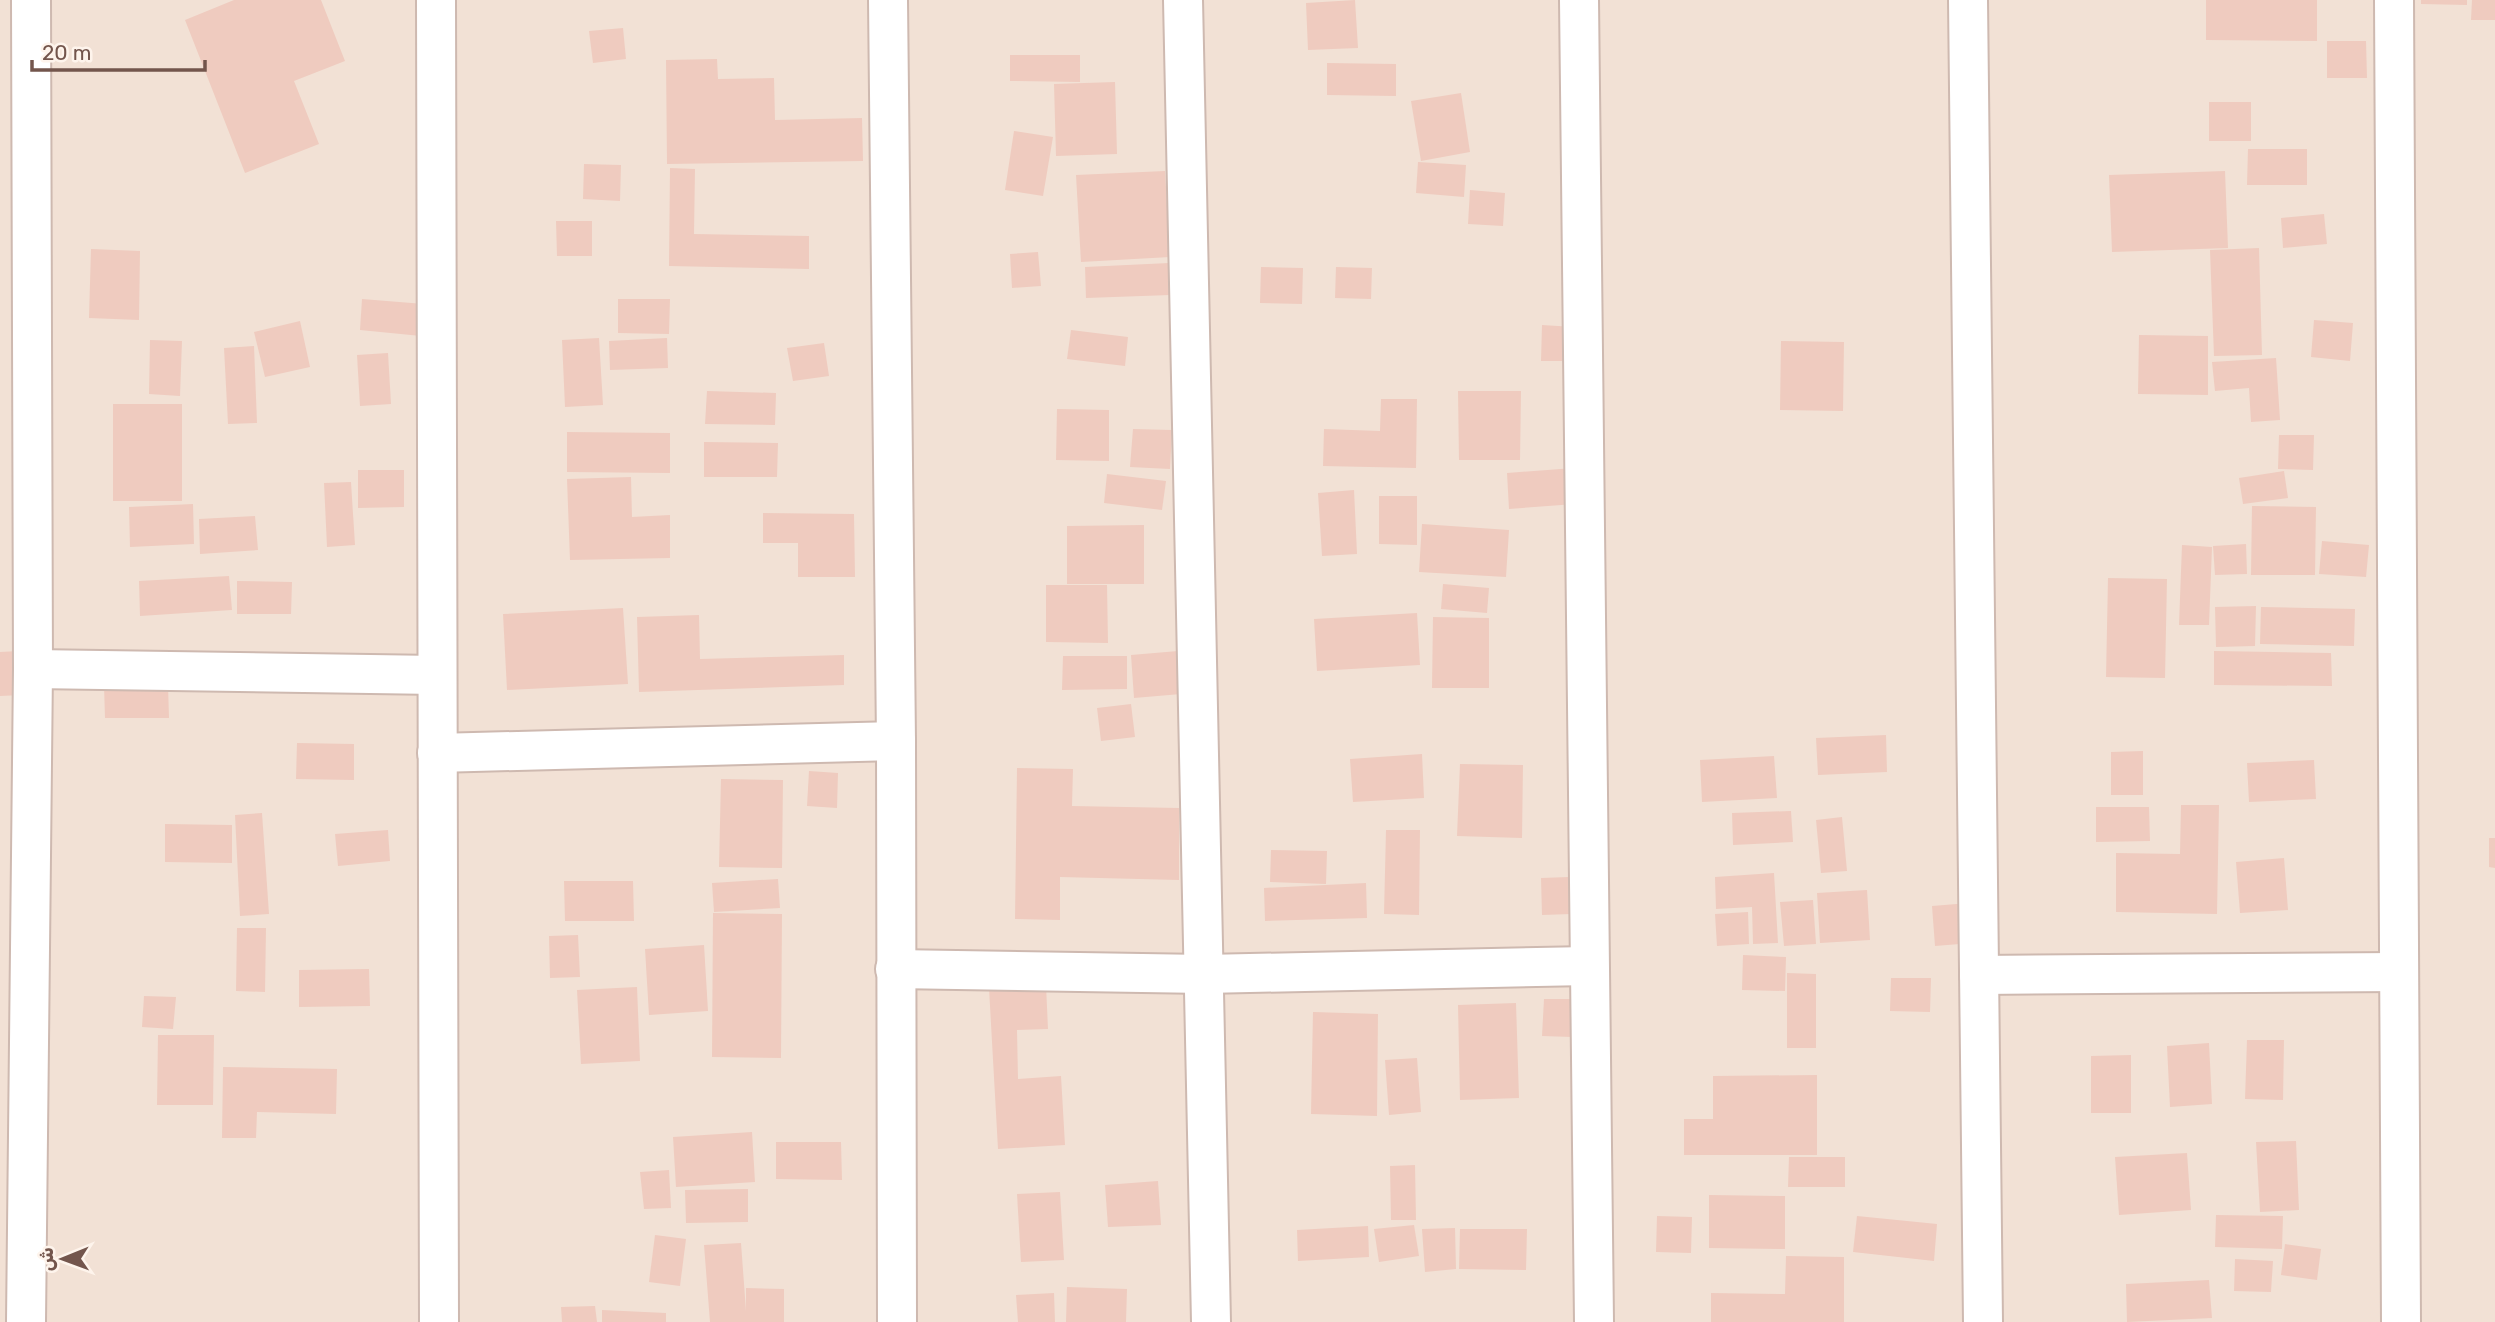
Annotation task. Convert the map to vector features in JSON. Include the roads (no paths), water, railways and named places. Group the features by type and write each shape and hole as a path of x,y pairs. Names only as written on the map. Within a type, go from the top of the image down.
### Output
{"street":[{"path":"26,1322 33,669 31,0"},
{"path":"436,0 439,1322"},
{"path":"888,0 896,741 897,1322"},
{"path":"1183,0 1211,1322"},
{"path":"1579,0 1594,1322"},
{"path":"1968,0 1983,1322"},
{"path":"2394,0 2401,1322"},
{"path":"33,669 437,675"},
{"path":"437,753 896,741"},
{"path":"895,969 1205,974 1588,966"},
{"path":"1979,975 2399,972"}]}
